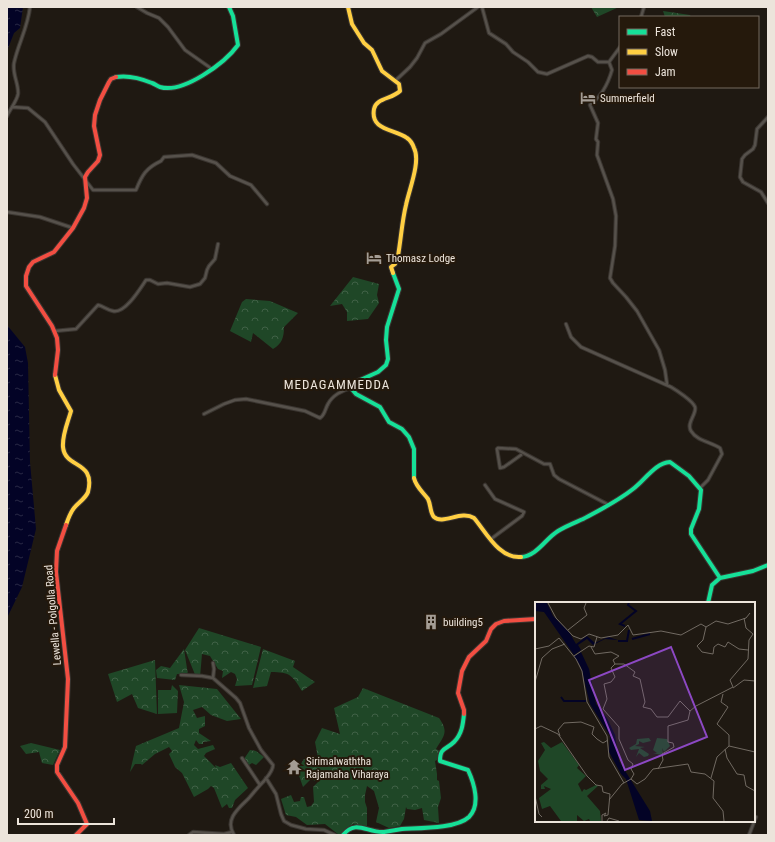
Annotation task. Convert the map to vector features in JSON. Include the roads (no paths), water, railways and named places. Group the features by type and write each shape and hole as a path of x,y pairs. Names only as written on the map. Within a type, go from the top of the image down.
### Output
{"street":[{"path":"7,116 17,98 18,92 14,75 14,64 29,19 30,7"},
{"path":"137,7 146,13 159,18 168,27 185,50 212,69"},
{"path":"85,178 98,161 100,155 94,129 94,118 98,102 109,80 113,77 131,77 162,87 173,87 185,84 201,77 228,56 236,49 238,45 233,16 229,7"},
{"path":"204,414 235,400 246,399 305,411 320,418 324,415 334,396 378,372 386,364 388,358 386,340 387,327 399,289 391,267 395,264 398,256 406,206 417,162 417,155 414,147 407,138 379,126 374,119 374,108 379,102 395,96 400,91 399,84 382,71 372,50 356,33 348,7"},
{"path":"395,81 417,58 424,43 441,34 478,7"},
{"path":"482,7 489,33 506,44 513,52 528,62 538,72 547,74 588,56 592,57 598,62 609,62"},
{"path":"609,62 619,48"},
{"path":"609,62 612,70 607,87 590,105 598,124 596,139 598,142 597,155 613,199 616,216 615,246 610,278 637,311 659,350 665,370 667,384"},
{"path":"12,107 28,108 45,122 73,164 93,190 136,190 151,165 161,161 164,156 192,155 216,163 230,176 251,185 267,204"},
{"path":"768,117 758,129 753,149 742,159 740,177 743,182 761,192 768,203"},
{"name":"Lewella - Polgolla Road","path":"76,835 86,827 87,824 85,815 77,800 57,772 56,768 58,760 66,747 68,679 56,572 57,551 73,509 88,492 89,476 85,469 67,458 63,448 64,434 71,411 56,381 56,366 59,349 55,331 25,284 29,267 34,260 49,256 73,228 87,200 85,178"},
{"path":"7,212 40,217 73,228"},
{"path":"55,331 76,329 98,305 114,312 120,310 134,298 146,280 150,280 158,284 167,283 190,287 200,284 205,278 206,270 215,259 218,244"},
{"path":"566,324 571,337 581,347 638,373 667,384 680,393 694,406 695,409 690,428 698,438 716,446 721,451 721,457 718,463 708,480 700,488"},
{"path":"351,388 356,394 383,409 389,422 403,430 408,436 414,450 414,481 428,500 434,518 442,520 469,515 474,518 495,545 513,557 524,557 537,550 547,539 562,528 609,506 632,490 652,471 667,462 673,463 689,476 700,488 701,494 699,509 691,529 691,534 720,578"},
{"path":"521,455 500,468 498,448 516,449 544,464 550,464 554,475 559,479 609,506"},
{"path":"485,485 495,499 524,512 522,516 491,539"},
{"path":"708,602 712,585 720,578 753,571 768,565"},
{"path":"343,835 349,829 355,827 376,832 431,828 458,822 469,817 474,808 475,797 473,780 468,770 457,766 446,765 440,761 440,754 443,749 454,742 460,734 463,725 464,710 458,693 462,671 470,657 486,641 491,629 496,624 504,621 535,619"},
{"path":"213,663 213,678"},
{"path":"180,675 213,678 240,703 249,728 261,750 273,765 273,769 266,778 234,812 231,819 233,833 224,834 193,832 189,835"},
{"path":"242,758 260,785"},
{"path":"266,778 276,794 284,820 291,825 306,830 324,830 335,835"},
{"path":"749,835 754,822"}],"water":[{"path":"7,7 23,7 20,28 14,33 7,51"},
{"path":"7,325 25,347 28,363 30,462 36,529 22,587 7,618"}],"place":[{"name":"Summerfield","path":"588,98"},
{"name":"Thomasz Lodge","path":"374,258"},
{"name":"building5","path":"431,622"},
{"name":"Sirimalwaththa Rajamaha Viharaya","path":"294,767"}],"district":[{"name":"MEDAGAMMEDDA","path":"337,384"}]}
